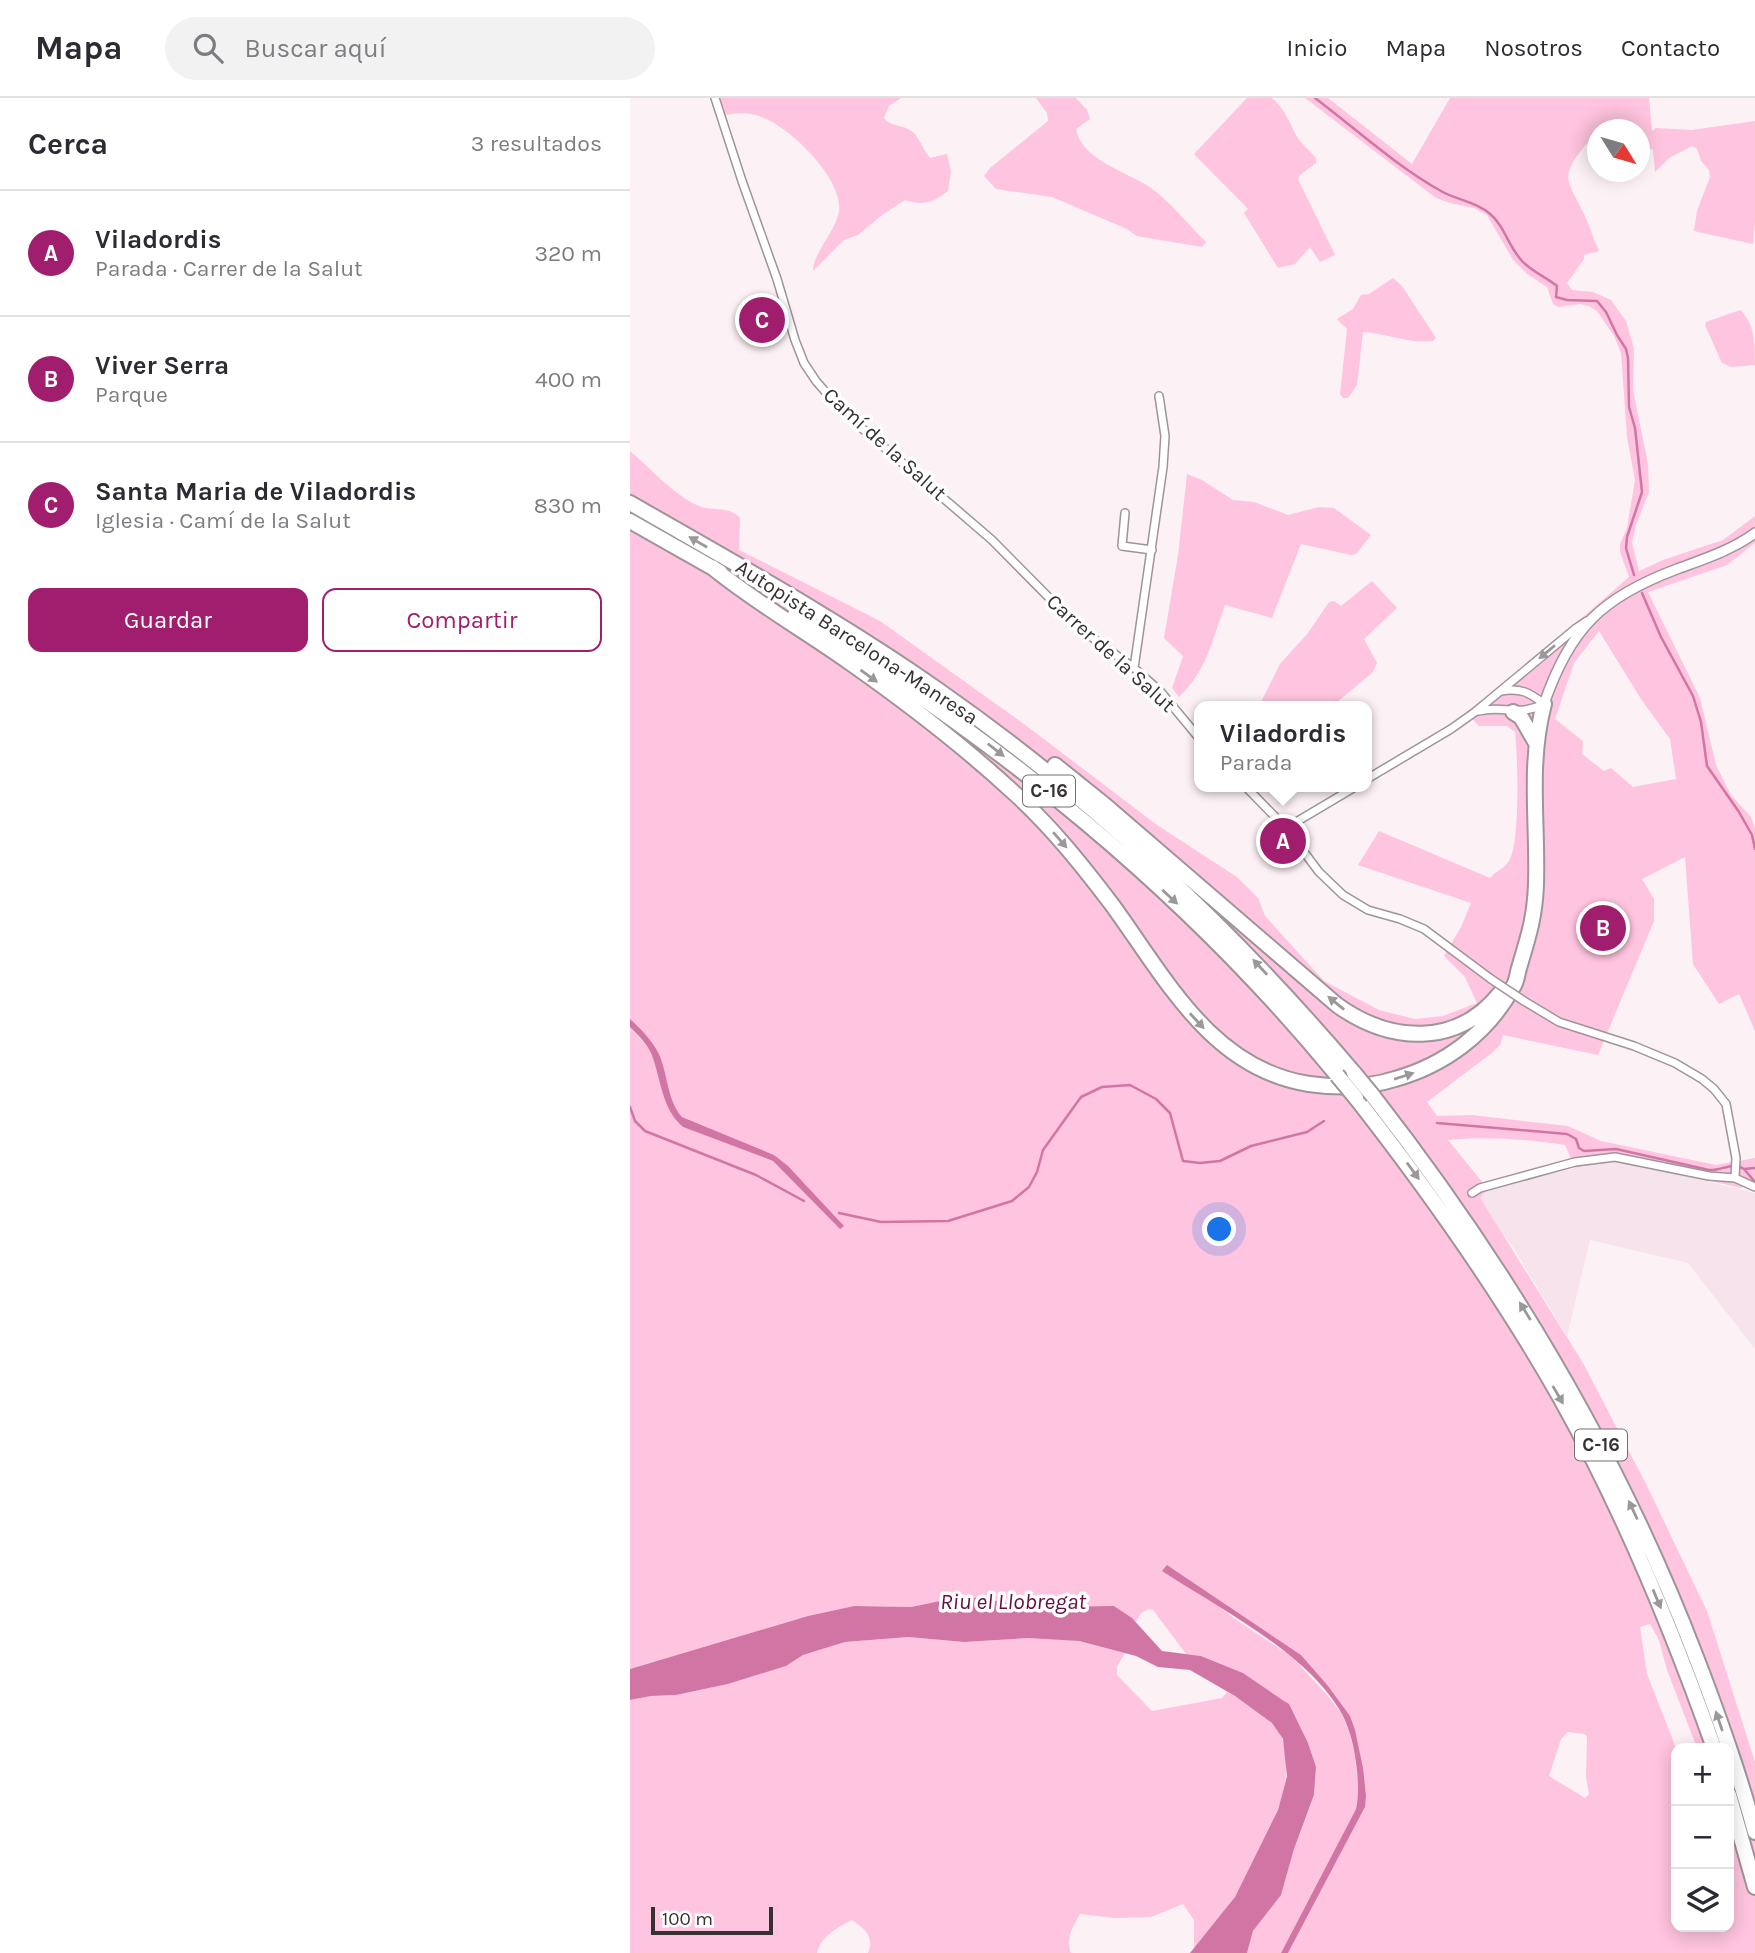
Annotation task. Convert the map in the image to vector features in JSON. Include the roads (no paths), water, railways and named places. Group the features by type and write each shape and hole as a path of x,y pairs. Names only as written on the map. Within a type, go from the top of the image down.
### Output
{"highway":[{"name":"Autopista Barcelona-Manresa","path":"630,503 800,601 937,689 1051,774 1113,826 1232,938 1292,1000 1354,1073 1448,1194 1496,1265 1572,1391 1616,1475 1690,1640 1728,1745 1755,1832"},
{"name":"Autopista Barcelona-Manresa","path":"630,521 864,658 975,734 1104,837 1193,920 1282,1010 1356,1098 1451,1224 1485,1274 1561,1400 1640,1560 1672,1634 1712,1743"},
{"path":"712,567 743,592 913,708 1008,787 1042,820 1082,866 1168,986 1194,1018 1222,1045 1253,1065 1288,1079 1330,1086 1356,1087 1407,1076 1446,1058 1474,1037 1513,988 1530,937 1536,886 1534,780 1536,743 1544,704"},
{"path":"800,601 877,642 918,668 1047,758 1138,832 1337,1005 1368,1024 1413,1034 1432,1033 1454,1027 1490,1005 1519,969"},
{"path":"1513,712 1521,717 1536,743"},
{"path":"1732,1806 1755,1887"}],"street":[{"name":"Camí de la Salut","path":"715,98 795,340 808,369 843,412 992,540"},
{"path":"1134,668 1163,467 1164,436 1159,396"},
{"path":"1125,513 1122,546 1152,550"},
{"path":"1372,776 1475,712 1616,597 1633,587 1730,548 1755,533"},
{"name":"Carrer de la Salut","path":"992,540 1079,628 1134,668 1160,691 1194,732"},
{"path":"1475,712 1488,709 1513,712 1544,704 1554,676 1568,651 1594,617"},
{"path":"1501,691 1527,691 1544,704"},
{"path":"1251,792 1286,828 1319,872 1343,895 1368,910 1424,929 1491,979 1559,1022 1634,1046 1675,1063 1702,1079 1726,1104 1736,1158 1736,1174"},
{"path":"1286,828 1346,792"},
{"path":"1472,1194 1480,1188 1563,1165 1615,1157 1709,1176 1736,1174 1755,1187"}],"waterway":[{"path":"1315,98 1424,181 1489,213 1522,261 1557,286 1556,297 1597,301 1606,312 1628,358 1629,407 1635,428 1642,492 1627,537 1626,548 1634,575"},
{"path":"1642,593 1661,637 1693,696 1701,722 1707,766 1739,812 1752,835 1755,849"},
{"path":"839,1213 881,1222 948,1221 1012,1201 1029,1187 1037,1172 1043,1150 1081,1097 1102,1087 1130,1085 1156,1099 1170,1113 1183,1161 1220,1161 1251,1146 1307,1132 1324,1121"},
{"path":"630,1107 635,1121 645,1131 756,1175 804,1201"},
{"path":"1437,1123 1567,1134 1576,1139 1579,1148 1584,1151 1616,1149 1709,1170 1731,1166 1755,1168"},
{"path":"1744,1169 1755,1182"}],"place":[{"name":"Santa Maria de Viladordis","path":"762,320"},
{"name":"Viladordis","path":"1283,841"},
{"name":"Viver Serra","path":"1603,928"}],"water label":[{"name":"Riu el Llobregat","path":"1013,1601"}]}
